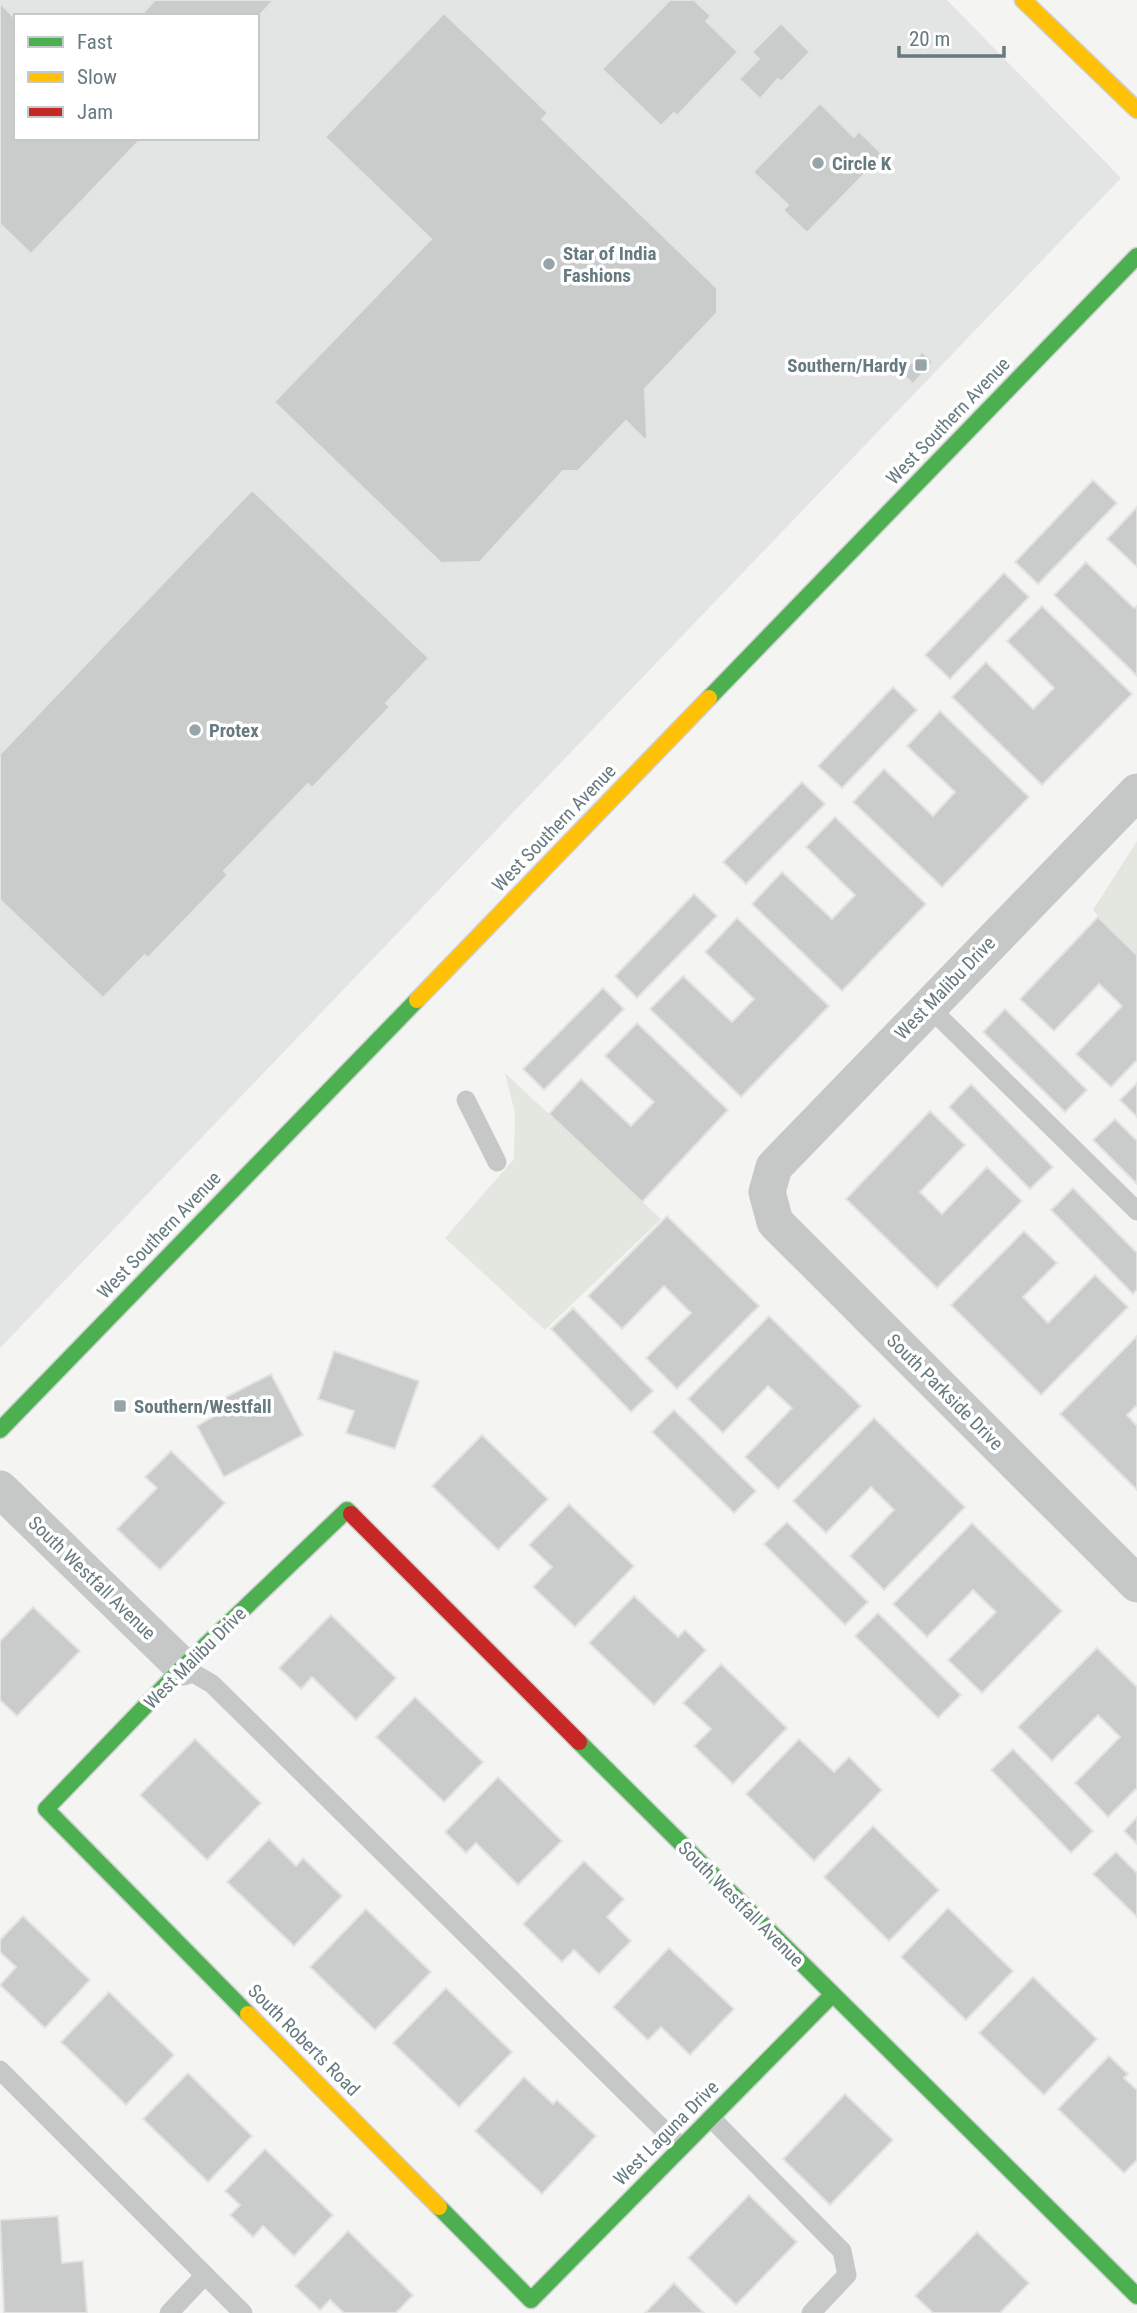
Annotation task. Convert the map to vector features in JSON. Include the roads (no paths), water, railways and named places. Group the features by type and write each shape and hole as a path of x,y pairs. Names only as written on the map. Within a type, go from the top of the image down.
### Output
{"street":[{"path":"1023,0 1137,110"},
{"name":"West Southern Avenue","path":"0,1430 1137,256"},
{"name":"West Malibu Drive","path":"767,1192 774,1167 1137,792"},
{"name":"South Parkside Drive","path":"767,1192 775,1222 1137,1584"},
{"name":"South Westfall Avenue","path":"0,1489 183,1667"},
{"name":"West Malibu Drive","path":"46,1809 183,1667 347,1510"},
{"name":"South Westfall Avenue","path":"347,1510 832,1995 1130,2301"},
{"name":"South Roberts Road","path":"46,1809 531,2300"},
{"name":"West Laguna Drive","path":"531,2300 832,1995"}],"lane":[{"path":"928,1006 1137,1211"},
{"path":"466,1100 498,1162"},
{"path":"183,1667 212,1684 681,2147"},
{"path":"0,2070 243,2313"},
{"path":"711,2118 842,2251 847,2275 811,2313"},
{"path":"169,2313 205,2275"}],"place":[{"name":"Circle K","path":"818,163"},
{"name":"Star of India Fashions","path":"549,264"},
{"name":"Southern/Hardy","path":"921,365"},
{"name":"Protex","path":"195,730"},
{"name":"Southern/Westfall","path":"120,1406"}]}
